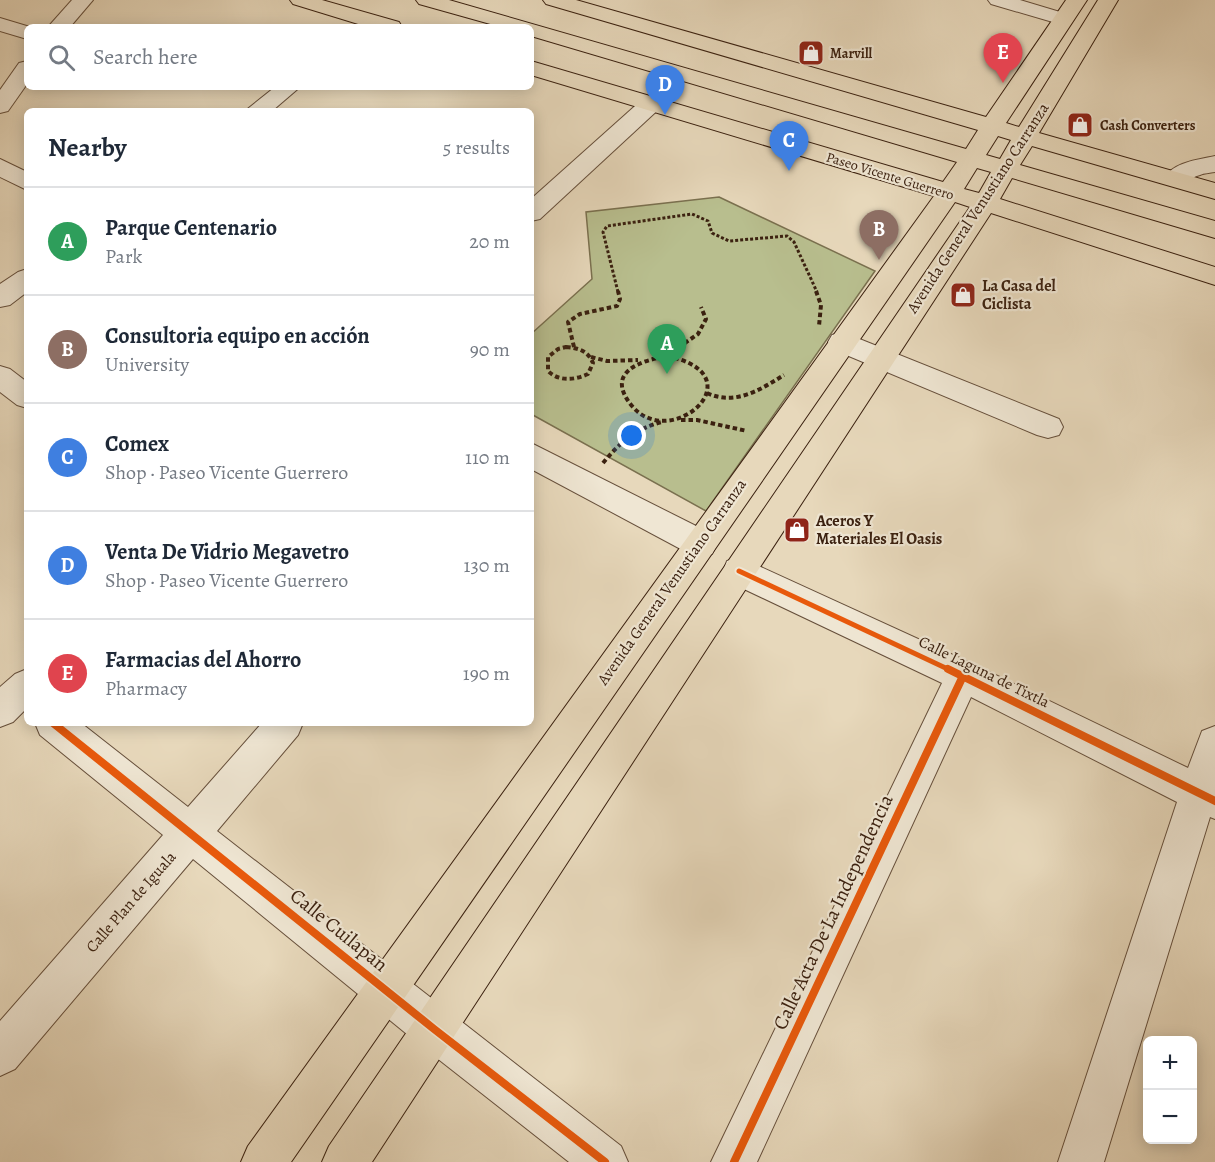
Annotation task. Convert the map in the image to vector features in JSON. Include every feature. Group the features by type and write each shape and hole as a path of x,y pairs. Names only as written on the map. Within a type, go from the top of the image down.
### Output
{"main road":[{"path":"300,0 374,24"},
{"path":"426,0 506,23"},
{"path":"553,0 1215,191"},
{"name":"Avenida General Venustiano Carranza","path":"264,1162 701,544 770,440 830,338 948,194 1077,0"},
{"name":"Avenida General Venustiano Carranza","path":"345,1162 880,357 985,203 1108,0"},
{"path":"534,30 973,157 1215,230"},
{"path":"534,44 586,83"},
{"name":"Paseo Vicente Guerrero","path":"534,69 948,194 985,203 1215,276"}],"street":[{"path":"62,24 83,0"},
{"path":"998,0 1063,19"},
{"path":"0,24 24,32"},
{"path":"0,106 24,72"},
{"path":"260,108 285,90"},
{"path":"534,210 652,103"},
{"path":"1175,179 1190,169 1215,164"},
{"path":"0,167 24,180"},
{"path":"0,298 24,280"},
{"path":"830,338 1048,427"},
{"path":"0,377 24,394"},
{"path":"534,457 701,544"},
{"name":"Calle Laguna de Tixtla","path":"739,571 963,676 1207,797"},
{"name":"Calle Acta De La Independencia","path":"734,1162 963,676"},
{"name":"Calle Cuilapan","path":"57,726 192,832 434,1029 605,1162"},
{"name":"Calle Plan de Iguala","path":"0,1054 282,726"},
{"path":"1081,1162 1207,797 1215,743"}],"path":[{"path":"574,347 568,322 580,314 617,306 620,299 603,232 607,226 692,214 708,221 712,233 729,241 787,236 794,243 817,292 830,338"},
{"path":"667,356 698,334 706,319 701,307"},
{"path":"586,484 622,442 648,424 683,418 695,412 703,403 707,393 707,382 697,368 681,358 667,356 607,361 591,357 581,348 574,347 558,349 548,357 547,367 554,377 568,380 582,377 592,368 591,357"},
{"path":"640,360 623,376 621,387 623,398 629,407 640,415 654,420 697,420 718,423 770,440"},
{"path":"707,393 718,400 732,399 750,394 790,372"}],"green space":[{"path":"719,197 875,271 706,511 534,416 534,331 592,279 586,212"}],"cycle path":[{"path":"739,571 963,676 1215,801"},
{"path":"734,1162 963,676"},
{"path":"57,726 434,1029 605,1162"}],"place":[{"name":"Marvill","path":"811,53"},
{"name":"Farmacias del Ahorro","path":"1003,83"},
{"name":"Venta De Vidrio Megavetro","path":"665,115"},
{"name":"Cash Converters","path":"1080,125"},
{"name":"Comex","path":"789,171"},
{"name":"Consultoria equipo en acción","path":"879,260"},
{"name":"La Casa del Ciclista","path":"963,295"},
{"name":"Parque Centenario","path":"667,374"},
{"name":"Aceros Y Materiales El Oasis","path":"797,530"}]}
